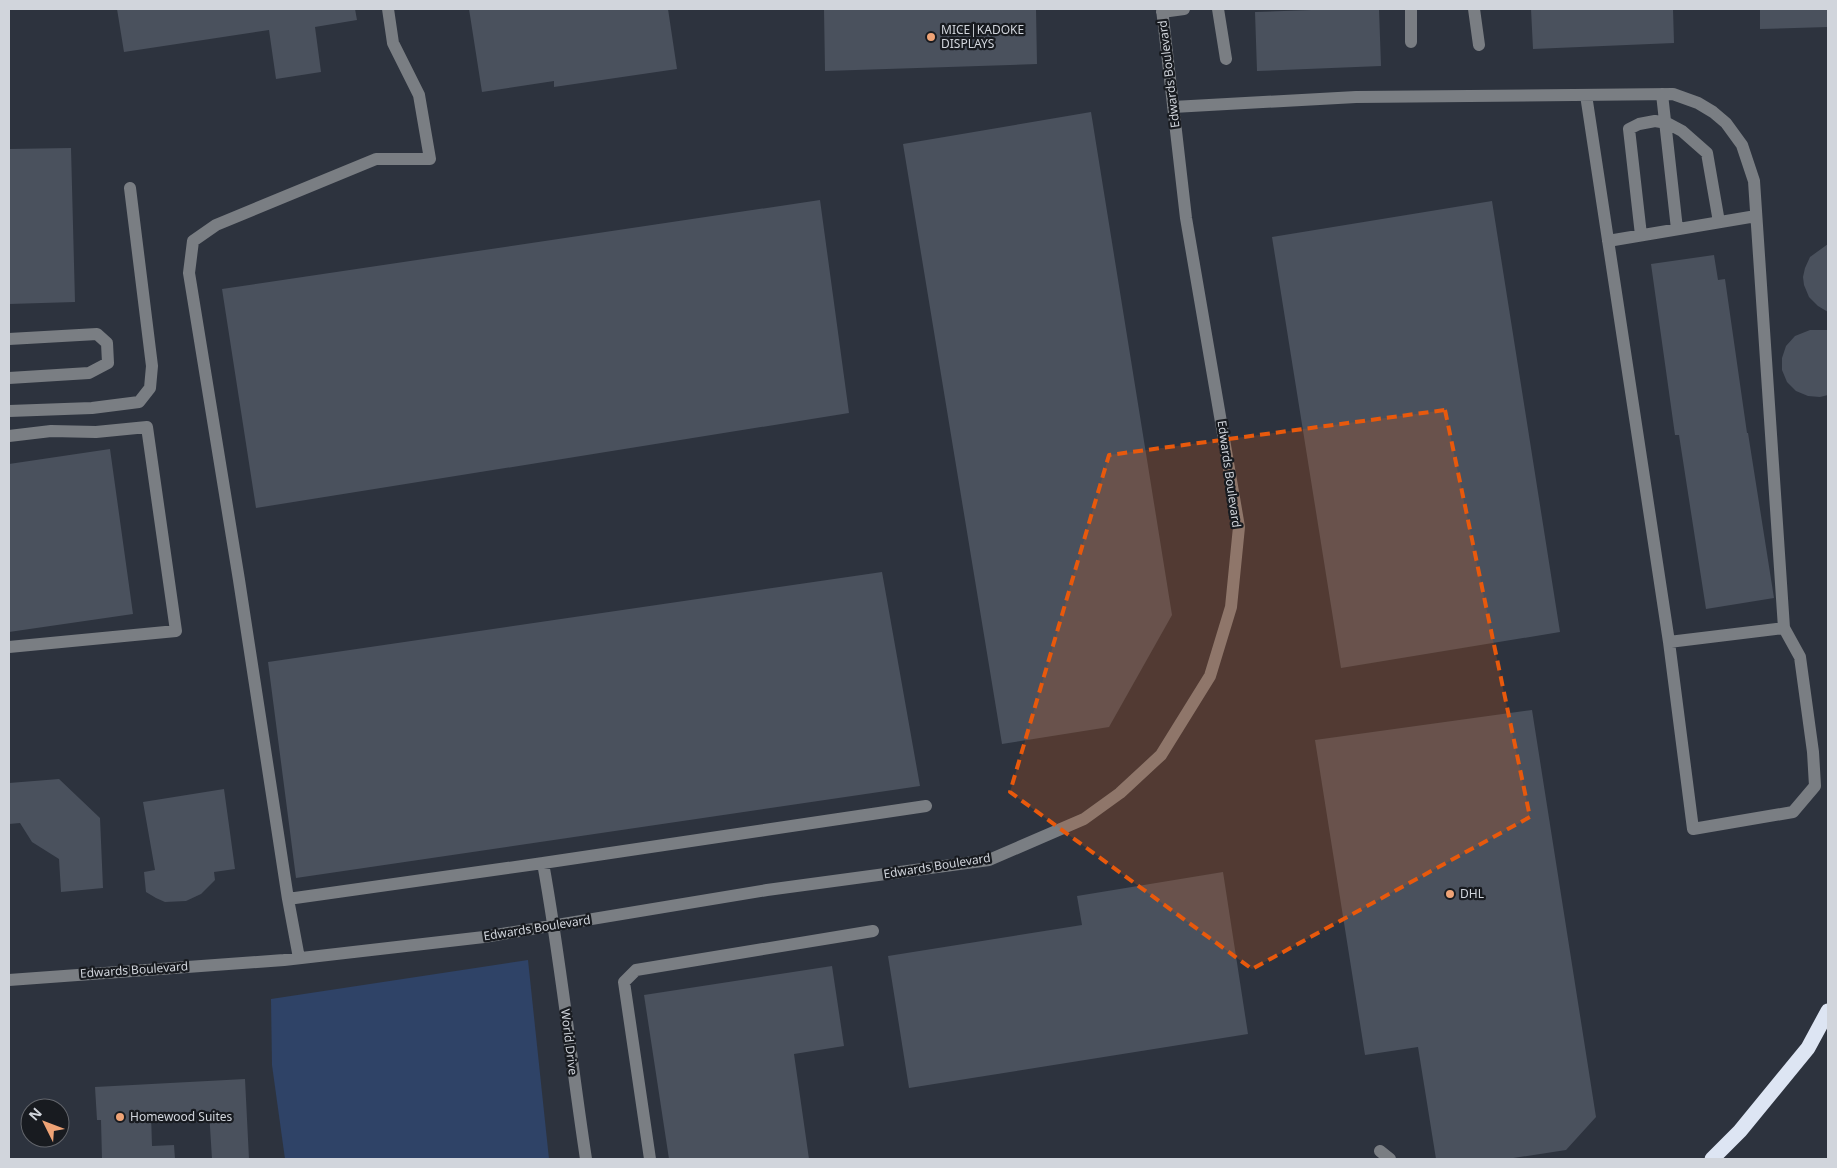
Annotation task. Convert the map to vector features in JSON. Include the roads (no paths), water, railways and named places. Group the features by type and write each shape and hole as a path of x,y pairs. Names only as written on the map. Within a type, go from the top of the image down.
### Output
{"highway":[{"path":"1712,1159 1740,1131 1808,1048 1828,1011"}],"street":[{"path":"299,958 288,899 240,580 189,273 193,241 216,225 376,159 430,159 420,95 393,42 388,9"},
{"path":"1162,10 1184,9"},
{"path":"1218,9 1226,59"},
{"path":"1411,9 1411,42"},
{"path":"1474,9 1479,45"},
{"name":"Edwards Boulevard","path":"9,980 299,958 484,937 767,890 989,860 1084,819 1120,793 1160,755 1210,676 1231,607 1239,527 1186,218 1162,10"},
{"path":"1173,107 1356,97 1662,94 1681,96 1698,102 1720,117 1732,130 1742,145 1754,181 1784,628 1800,657 1813,752 1814,786 1793,812 1693,829 1669,642 1586,95"},
{"path":"1662,94 1662,109 1666,123 1678,229"},
{"path":"1641,235 1629,129 1639,124 1655,121 1666,123 1682,131 1707,153 1718,222"},
{"path":"9,411 92,408 139,402 150,388 152,366 130,188"},
{"path":"1608,240 1756,216"},
{"path":"9,339 97,334 107,343 108,363 89,373 9,378"},
{"path":"9,436 51,432 96,432 147,427 176,631 9,647"},
{"path":"1669,642 1784,628"},
{"path":"288,899 543,864 926,806"},
{"name":"World Drive","path":"543,864 554,925 586,1159"},
{"path":"650,1159 624,982 636,970 873,931"},
{"path":"1380,1151 1390,1159"}],"place":[{"name":"MICE|KADOKE DISPLAYS","path":"931,37"},
{"name":"DHL","path":"1450,894"},
{"name":"Homewood Suites","path":"120,1117"}]}
